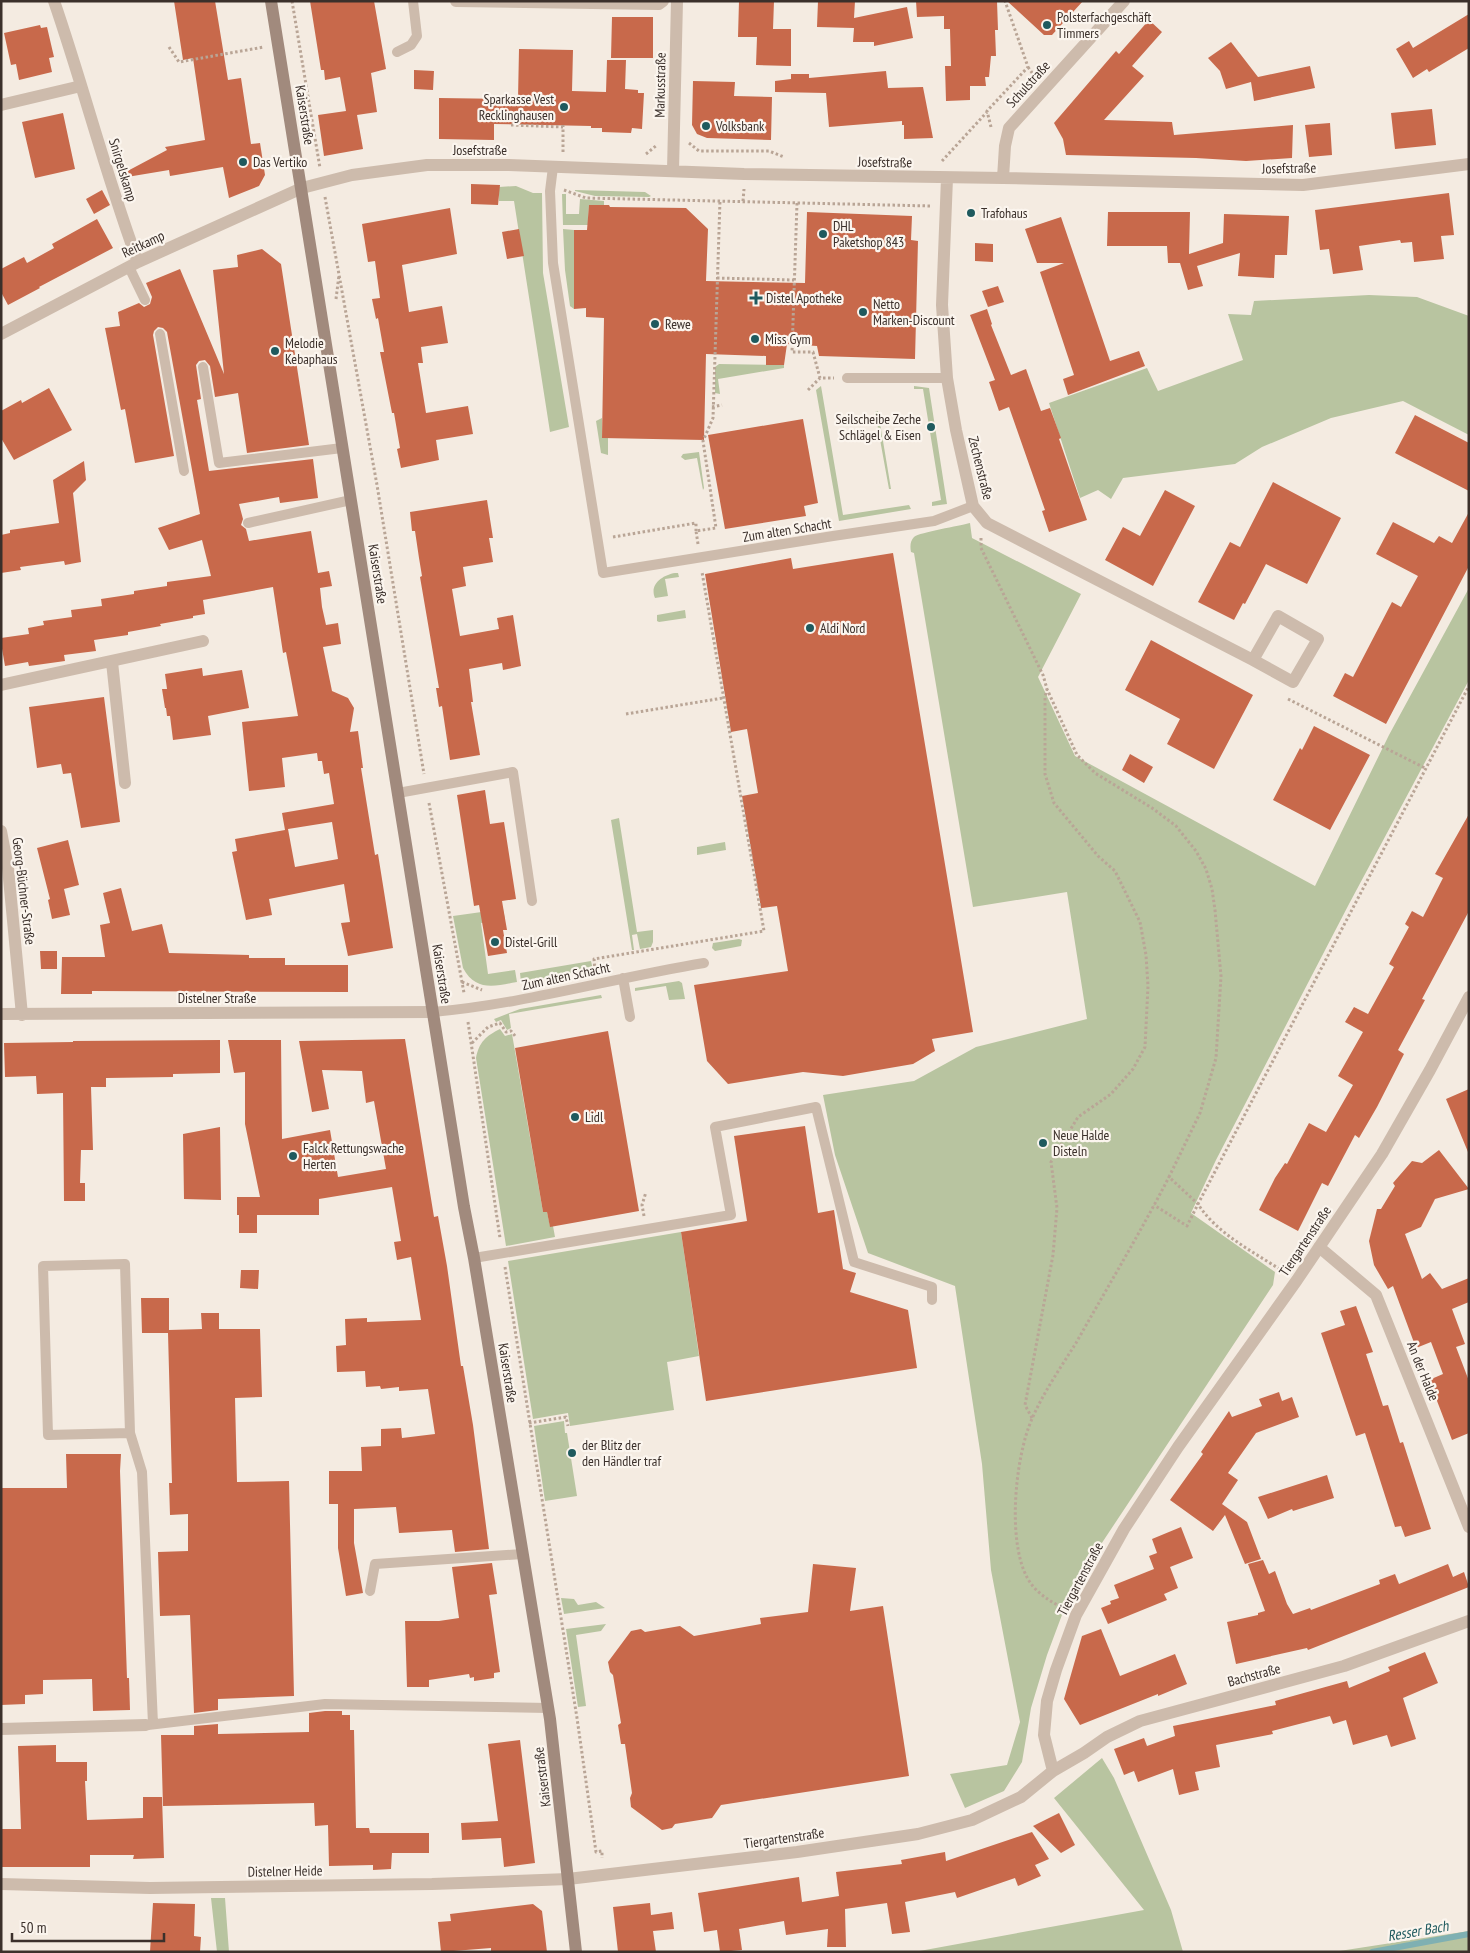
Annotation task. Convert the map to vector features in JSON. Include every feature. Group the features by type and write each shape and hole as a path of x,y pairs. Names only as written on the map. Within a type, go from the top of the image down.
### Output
{"main road":[{"name":"Kaiserstraße","path":"272,1 464,1207 548,1708 576,1952"}],"street":[{"name":"Snirgelskamp","path":"54,1 122,219 133,264"},
{"path":"456,1 659,4 663,1"},
{"name":"Markusstraße","path":"672,170 677,1"},
{"name":"Schulstraße","path":"1002,178 1009,128 1124,1"},
{"path":"1,105 81,86"},
{"name":"Josefstraße","path":"302,188 352,175 427,165 672,170 744,174 1303,185 1469,164"},
{"name":"Zechenstraße","path":"947,178 942,305 947,378 956,430 973,506 987,523 1293,682 1318,639 1278,616 1253,660"},
{"name":"Reitkamp","path":"1,334 133,264 302,188"},
{"path":"1,685 204,641"},
{"path":"112,662 125,783"},
{"name":"Georg-Büchner-Straße","path":"1,831 8,868 22,1014"},
{"name":"Tiergartenstraße","path":"568,1879 797,1852 918,1834 972,1820 1020,1797 1053,1771 1044,1735 1047,1701 1076,1615 1124,1529 1178,1447 1297,1280 1382,1154 1469,997"},
{"name":"Distelner Straße","path":"1,1014 433,1012"},
{"name":"An der Halde","path":"1319,1247 1376,1295 1469,1527"},
{"name":"Bachstraße","path":"1053,1771 1084,1753 1107,1736 1140,1722 1344,1666 1469,1621"},
{"path":"1,1729 149,1725"},
{"name":"Distelner Heide","path":"1,1884 150,1888 432,1884 568,1879"}],"lane":[{"path":"397,52 411,45 418,36 413,1"},
{"path":"553,168 550,190 552,263 597,540"},
{"path":"133,264 145,300"},
{"path":"160,334 184,472"},
{"path":"203,367 219,464 342,448"},
{"path":"847,378 947,378"},
{"path":"248,523 351,500"},
{"name":"Zum alten Schacht","path":"597,540 603,574 934,522 973,506"},
{"path":"398,793 514,772 532,901"},
{"name":"Zum alten Schacht","path":"433,1012 467,1009 704,964"},
{"path":"623,978 630,1017"},
{"path":"474,1258 731,1215 715,1127 816,1107 854,1262 932,1287 932,1300"},
{"path":"130,1433 48,1435 43,1266 125,1264 130,1433 142,1472 149,1725 325,1704 548,1708"},
{"path":"370,1591 375,1564 522,1554"}],"path":[{"path":"292,1 376,475 427,788 467,1009 596,1852 602,1851 602,1876"},
{"path":"946,164 938,164 1028,67 1005,1"},
{"path":"169,47 179,62 279,44"},
{"path":"987,111 993,143 1005,146"},
{"path":"511,125 563,126 563,154 572,154"},
{"path":"644,156 658,143 673,143 691,144 699,151 769,151 787,158"},
{"path":"550,190 565,190 586,198 946,206"},
{"path":"696,531 716,528 703,441 713,418 720,200"},
{"path":"797,203 792,352 813,352 820,378"},
{"path":"716,278 794,280"},
{"path":"808,390 820,378 847,378"},
{"path":"712,407 722,405"},
{"path":"987,523 980,538 981,548 1043,675 1047,689 1077,755 1095,772 1152,808 1176,826 1196,851 1206,870 1216,910 1221,976 1216,1058 1200,1113 1154,1205 1032,1418 1020,1453 1015,1522 1020,1560 1030,1583 1045,1598 1076,1615"},
{"path":"587,973 596,972 594,959 764,931 723,698 696,524 597,540"},
{"path":"1154,1205 1187,1226 1469,686"},
{"path":"1032,1418 1025,1405 1053,1255 1057,1208 1051,1162 1078,1118 1110,1094 1133,1069 1145,1047 1148,986 1146,955 1140,922 1115,871 1098,856 1054,803 1045,774 1044,697 1047,689"},
{"path":"1286,697 1425,768"},
{"path":"626,714 723,698"},
{"path":"462,982 483,991"},
{"path":"471,1043 488,1027 500,1023 506,1032 511,1031 516,1037"},
{"path":"1169,1177 1198,1204 1206,1216 1230,1236 1297,1280"},
{"path":"644,1221 642,1205 646,1192"},
{"path":"529,1423 566,1417 568,1426"}],"green space":[{"path":"516,186 533,193 542,193 543,273 569,427 550,432 514,201 499,201 499,187"},
{"path":"575,191 645,192 651,196 595,196"},
{"path":"562,194 566,194 566,214 579,214 580,199 604,201 604,205 589,205 588,225 563,225"},
{"path":"563,229 574,230 574,309 570,306 565,270"},
{"path":"1369,295 1417,297 1469,316 1469,435 1403,401 1331,418 1262,447 1235,464 1123,478 1111,499 1098,490 1080,498 1049,403 1147,368 1158,391 1243,360 1228,314 1251,315 1254,301"},
{"path":"719,364 784,365 784,368 718,379 720,394 715,393 715,367"},
{"path":"821,386 843,515 909,505 911,509 839,521 816,390"},
{"path":"914,386 929,388 947,504 932,506 932,502 941,500 923,389 914,389"},
{"path":"878,411 891,489 889,489 875,412"},
{"path":"602,418 602,437 608,438 608,455 601,453 596,421"},
{"path":"699,452 703,490 697,458 685,460 681,457 683,454"},
{"path":"970,523 972,538 1081,594 1038,677 1075,756 1315,886 1389,735 1469,588 1469,680 1349,904 1216,1160 1191,1213 1275,1272 1273,1285 1072,1588 1047,1655 1031,1708 1022,1762 1004,1791 965,1808 950,1774 1007,1765 1020,1722 991,1570 982,1464 955,1286 868,1253 835,1155 823,1095 914,1081 976,1047 1087,1019 1067,892 973,907 914,553 911,552 910,546 914,537 918,535"},
{"path":"678,573 679,577 665,579 668,596 655,598 654,588 658,581"},
{"path":"685,610 686,618 657,621 657,615"},
{"path":"619,818 637,932 653,930 651,947 640,949 637,934 632,935 634,950 632,950 611,820"},
{"path":"725,842 726,850 697,855 697,847"},
{"path":"503,909 505,919 481,923 488,974 515,970 517,982 494,986 480,984 468,976 463,968 453,916"},
{"path":"742,940 741,946 715,951 712,948 713,943"},
{"path":"591,961 593,970 521,982 520,973"},
{"path":"679,981 682,983 685,999 669,1000 666,986 635,991 635,988"},
{"path":"601,995 602,998 509,1014 511,1028 507,1030 501,1020 496,1022 494,1019 520,1009"},
{"path":"500,1029 505,1036 512,1034 543,1212 547,1212 555,1237 506,1246 476,1058 484,1040"},
{"path":"681,1232 699,1356 667,1362 674,1410 570,1426 568,1413 533,1419 508,1261"},
{"path":"564,1421 577,1496 545,1501 534,1426"},
{"path":"561,1598 574,1599 578,1605 596,1602 605,1608 564,1614"},
{"path":"606,1624 601,1631 576,1635 586,1706 578,1707 566,1629"},
{"path":"1102,1758 1114,1778 1171,1910 1183,1952 914,1952 1144,1910 1054,1798"},
{"path":"211,1898 225,1898 229,1952 217,1952"},
{"path":"1469,1931 1469,1952 1333,1952"}],"building":[{"path":"174,1 215,1 228,80 241,78 251,144 260,143 265,175 259,186 229,198 223,167 170,176 169,170 121,178 120,175 167,150 165,147 205,140 193,58 183,60"},
{"path":"310,1 374,1 386,69 371,73 377,112 357,115 363,149 324,156 318,115 346,111 340,77 325,80 324,70 321,70"},
{"path":"739,1 774,1 773,29 791,29 791,66 756,65 757,37 738,37"},
{"path":"818,1 855,1 854,18 907,7 913,38 874,46 874,42 853,42 854,28 817,27"},
{"path":"916,1 997,1 998,30 995,30 996,56 991,56 989,77 985,77 986,86 970,86 970,100 946,101 945,66 951,66 950,29 944,29 944,16 917,17"},
{"name":"Polsterfachgeschäft Timmers","path":"1007,1 1083,1 1052,35 1044,35"},
{"path":"1469,14 1469,48 1429,72 1427,69 1413,78 1396,49 1409,41 1413,48"},
{"path":"612,17 653,17 653,58 611,58"},
{"path":"1149,20 1162,32 1132,66 1144,76 1104,120 1172,122 1174,135 1293,125 1292,158 1246,161 1066,155 1063,139 1054,123 1116,51 1119,54"},
{"path":"40,25 41,28 47,27 54,57 49,58 52,72 19,80 16,64 11,65 4,33"},
{"path":"1231,42 1258,77 1310,66 1315,88 1254,101 1251,82 1226,89 1220,71 1208,58"},
{"path":"519,49 573,50 572,91 606,92 607,60 626,60 625,89 638,90 638,93 644,93 642,129 632,128 631,133 602,132 602,128 591,128 591,126 494,124 494,140 439,139 439,98 518,99"},
{"path":"414,70 434,71 433,90 414,89"},
{"path":"886,71 888,88 923,87 933,138 904,139 904,125 902,125 902,121 829,127 826,93 775,92 775,81 791,79 791,74 809,74 809,78"},
{"path":"693,81 735,82 734,96 772,97 771,140 707,138 697,134 692,125"},
{"path":"1432,109 1436,145 1395,149 1391,113"},
{"path":"63,113 75,169 35,178 22,122"},
{"path":"1330,123 1332,155 1309,157 1305,125"},
{"path":"471,184 500,185 498,205 471,204"},
{"path":"102,190 110,205 94,214 86,199"},
{"path":"1449,193 1454,235 1441,236 1444,259 1414,262 1412,242 1401,243 1400,240 1359,246 1363,270 1333,274 1329,249 1320,250 1315,210"},
{"path":"589,205 686,208 708,229 706,281 805,283 807,212 912,216 911,240 918,241 915,359 819,356 817,346 787,344 784,365 766,365 766,356 706,354 704,440 602,438 604,318 586,317 586,308 574,309 574,230 587,230"},
{"path":"450,208 457,254 402,265 409,312 442,306 448,343 421,347 423,363 418,363 426,413 468,406 473,434 436,440 439,460 401,468 397,449 400,448 394,413 392,413 380,352 384,352 378,318 376,319 372,299 380,298 375,261 368,262 362,224"},
{"path":"1108,212 1190,212 1189,254 1223,243 1224,214 1289,216 1287,255 1275,255 1274,278 1238,276 1240,253 1197,266 1203,286 1188,290 1180,263 1168,263 1167,246 1107,246"},
{"path":"1061,217 1110,361 1139,351 1145,366 1068,395 1063,379 1074,375 1040,272 1064,263 1037,263 1025,229"},
{"path":"97,219 113,248 8,305 1,292 1,269 24,257 27,263 54,248 52,244"},
{"path":"519,229 524,256 507,259 502,232"},
{"path":"975,243 993,244 993,262 975,261"},
{"path":"262,249 281,264 309,445 247,453 238,393 215,397 210,366 205,360 199,361 196,365 201,399 197,400 209,471 313,459 318,498 280,503 279,497 239,504 243,519 241,525 246,529 249,541 311,531 318,573 329,571 332,586 320,588 322,607 326,625 338,623 341,644 323,647 332,691 348,698 354,708 350,732 358,731 363,768 361,768 375,855 378,854 393,948 348,956 341,923 350,922 344,884 269,899 272,915 246,920 232,852 237,851 235,839 285,830 282,813 334,804 329,773 324,774 322,761 318,761 317,753 282,758 285,787 249,791 242,722 298,716 286,652 283,653 273,587 203,600 205,614 160,624 161,626 128,632 128,635 94,640 96,651 64,655 65,661 29,666 28,662 5,666 1,638 29,634 28,628 44,625 43,621 72,617 71,610 102,606 101,599 167,586 167,582 211,576 202,540 169,550 158,528 200,514 167,332 163,328 158,327 153,335 174,456 135,463 125,409 121,410 105,328 120,326 118,312 139,303 144,307 150,304 152,297 146,283 180,269 224,374 213,270 238,267 237,255","holes":["332,822 338,859 295,867 288,829"]},
{"path":"998,286 1004,302 988,307 982,291"},
{"path":"987,309 991,325 1011,375 1026,369 1041,411 1050,408 1087,520 1049,532 1042,511 1045,510 1009,407 999,411 989,382 995,380 970,315"},
{"path":"49,388 72,430 14,460 1,438 1,411 21,400 22,403"},
{"path":"1415,415 1469,443 1469,491 1395,453"},
{"path":"803,419 818,503 804,506 806,516 725,529 708,435"},
{"path":"84,461 86,480 73,493 81,562 65,565 64,561 20,567 21,570 1,573 1,535 10,533 10,530 59,523 53,480"},
{"path":"1273,482 1341,518 1307,584 1266,564 1245,604 1243,603 1234,620 1198,602 1230,542 1240,547"},
{"path":"1165,490 1195,506 1153,586 1105,560 1123,527 1140,536"},
{"path":"487,500 493,538 489,538 493,562 463,567 466,586 452,589 460,636 499,629 497,618 513,615 521,666 503,670 502,663 469,669 473,702 471,702 480,755 450,760 442,706 439,707 436,688 439,688 420,577 422,576 415,531 412,531 410,512"},
{"path":"1469,512 1469,566 1386,724 1333,696 1345,673 1353,677 1392,602 1401,607 1418,576 1376,554 1393,522 1434,543 1439,536 1452,543"},
{"path":"893,553 973,1032 932,1039 935,1051 913,1064 843,1076 803,1072 728,1084 707,1061 694,985 788,971 777,906 761,908 742,796 758,793 747,729 731,732 705,574 791,558 793,569"},
{"path":"1151,640 1253,695 1214,769 1167,744 1180,719 1125,690"},
{"path":"202,668 203,676 242,670 249,708 208,716 211,735 173,740 170,716 167,716 162,689 167,689 165,674"},
{"path":"104,697 120,822 81,828 71,773 63,774 61,764 37,768 29,707"},
{"path":"1314,726 1370,755 1330,830 1273,800 1300,748 1302,750"},
{"path":"1130,754 1153,767 1144,783 1122,770"},
{"path":"485,790 490,824 504,822 516,899 502,901 507,930 503,930 507,953 488,956 479,905 474,906 457,795"},
{"path":"1469,814 1469,911 1422,999 1425,1000 1398,1050 1404,1054 1377,1107 1359,1138 1355,1135 1328,1186 1322,1183 1298,1231 1259,1210 1275,1178 1285,1163 1287,1164 1309,1123 1326,1132 1353,1085 1338,1076 1363,1032 1345,1022 1354,1007 1368,1014 1394,967 1389,964 1409,927 1405,924 1412,911 1423,917 1443,878 1435,874"},
{"path":"68,840 79,885 64,889 70,915 52,919 48,900 50,899 37,848"},
{"path":"121,888 132,931 162,924 169,953 249,955 249,958 285,958 285,965 348,965 348,992 92,991 92,994 61,994 62,957 105,957 100,925 110,923 103,893"},
{"path":"40,951 57,951 57,969 41,969"},
{"name":"Lidl","path":"608,1031 639,1211 550,1227 547,1212 543,1212 515,1048"},
{"path":"405,1039 434,1217 438,1216 447,1266 461,1366 463,1366 473,1425 489,1549 455,1552 452,1530 399,1533 396,1507 354,1509 354,1543 363,1593 346,1596 338,1548 338,1504 329,1504 329,1471 362,1471 361,1447 381,1446 381,1429 401,1428 402,1438 435,1434 428,1389 399,1391 399,1387 381,1389 380,1386 366,1387 365,1371 337,1372 336,1346 346,1345 345,1319 367,1318 367,1322 421,1320 411,1257 397,1260 394,1242 401,1241 392,1187 319,1199 319,1215 257,1215 257,1233 239,1233 237,1197 260,1197 245,1124 245,1072 234,1073 228,1040 281,1040 282,1139 330,1130 338,1177 386,1169 374,1101 366,1103 362,1071 322,1070 329,1109 312,1112 299,1041"},
{"path":"220,1040 220,1073 173,1074 173,1077 106,1078 106,1087 91,1087 93,1150 81,1150 80,1183 85,1183 85,1201 64,1201 63,1093 37,1094 36,1076 5,1077 4,1043"},
{"path":"1469,1089 1469,1152 1468,1152 1446,1099"},
{"path":"805,1126 818,1213 834,1210 843,1269 856,1273 850,1292 908,1310 917,1368 706,1401 681,1232 747,1221 734,1136"},
{"path":"220,1127 221,1200 184,1199 183,1134"},
{"path":"1439,1150 1469,1189 1435,1199 1421,1227 1405,1234 1422,1279 1430,1273 1442,1289 1469,1278 1469,1302 1452,1309 1465,1344 1456,1347 1469,1381 1469,1433 1452,1440 1429,1380 1443,1374 1431,1342 1416,1348 1393,1286 1388,1289 1374,1265 1369,1241 1377,1209 1381,1209 1395,1186 1393,1183 1412,1161 1422,1163"},
{"path":"241,1270 259,1270 258,1289 240,1288"},
{"path":"141,1298 169,1298 169,1330 202,1329 201,1313 219,1313 219,1329 260,1329 262,1397 235,1398 237,1482 289,1481 294,1696 218,1699 218,1710 194,1713 190,1615 160,1616 158,1552 188,1551 188,1514 170,1515 169,1483 172,1483 168,1333 142,1333"},
{"path":"1356,1306 1373,1352 1366,1354 1383,1406 1388,1405 1400,1443 1403,1442 1431,1529 1405,1537 1401,1526 1395,1527 1365,1433 1356,1436 1321,1333 1345,1325 1340,1311"},
{"path":"1279,1392 1282,1401 1292,1397 1299,1417 1256,1433 1228,1473 1238,1480 1222,1504 1247,1522 1261,1559 1245,1564 1225,1515 1213,1531 1170,1500 1203,1454 1201,1452 1229,1411 1232,1417 1262,1406 1259,1399"},
{"path":"66,1454 121,1454 127,1678 129,1678 130,1710 93,1711 92,1679 43,1680 43,1694 25,1695 25,1704 1,1705 1,1488 67,1488"},
{"path":"1327,1475 1334,1498 1293,1511 1292,1509 1268,1519 1258,1497"},
{"path":"1181,1527 1193,1558 1170,1567 1178,1588 1164,1594 1167,1600 1108,1624 1101,1608 1111,1604 1110,1601 1119,1598 1114,1585 1154,1569 1149,1556 1157,1553 1152,1539"},
{"path":"1263,1560 1269,1574 1275,1571 1287,1604 1293,1614 1310,1608 1311,1610 1380,1584 1379,1580 1395,1574 1399,1584 1448,1564 1453,1577 1464,1572 1469,1587 1308,1650 1307,1648 1236,1664 1227,1622 1258,1615 1258,1613 1265,1611 1248,1564"},
{"path":"492,1563 497,1594 489,1595 500,1672 494,1673 494,1678 474,1681 474,1677 470,1678 469,1674 429,1680 429,1687 407,1687 405,1621 439,1621 459,1618 452,1567"},
{"path":"813,1564 856,1568 850,1611 883,1606 909,1776 721,1805 712,1818 675,1824 672,1828 662,1830 631,1807 630,1798 632,1793 625,1744 621,1744 618,1725 621,1723 613,1675 610,1672 608,1662 631,1631 641,1629 645,1632 680,1626 694,1636 761,1624 760,1618 808,1612"},
{"path":"1101,1629 1120,1676 1175,1654 1187,1684 1080,1725 1064,1699 1082,1636"},
{"path":"1425,1652 1438,1683 1403,1698 1416,1739 1391,1747 1387,1735 1353,1745 1346,1720 1333,1724 1330,1716 1272,1731 1273,1734 1216,1745 1220,1767 1195,1772 1199,1790 1179,1795 1173,1769 1138,1782 1134,1771 1124,1775 1114,1749 1144,1738 1147,1746 1175,1736 1173,1726 1276,1705 1275,1701 1347,1681 1349,1688 1390,1671 1388,1667"},
{"path":"342,1711 342,1715 350,1715 350,1730 354,1730 356,1828 369,1828 370,1833 429,1833 429,1853 392,1853 391,1869 373,1870 373,1865 329,1866 328,1825 315,1826 314,1803 163,1806 161,1735 194,1735 194,1726 218,1724 218,1734 309,1732 309,1713"},
{"path":"520,1740 535,1863 504,1867 501,1838 462,1840 461,1823 498,1821 488,1744"},
{"path":"56,1745 56,1762 87,1762 87,1781 85,1781 87,1820 143,1818 143,1797 162,1797 164,1858 133,1859 134,1855 90,1855 90,1867 1,1867 1,1829 21,1829 18,1746"},
{"path":"1059,1813 1075,1845 1061,1853 1033,1826"},
{"path":"1032,1832 1049,1859 1035,1865 1041,1876 1018,1886 1015,1878 957,1898 955,1892 905,1902 910,1932 892,1934 887,1903 845,1909 846,1947 827,1947 828,1929 786,1935 784,1921 739,1929 742,1950 720,1952 717,1930 704,1932 698,1893 799,1877 802,1902 839,1896 836,1872 902,1864 901,1860 945,1852 946,1861"},
{"path":"153,1903 195,1904 194,1936 201,1937 200,1952 150,1952"},
{"path":"650,1903 651,1915 672,1912 674,1929 653,1931 656,1952 618,1952 613,1907"},
{"path":"533,1904 542,1911 547,1952 491,1952 491,1948 441,1952 438,1922 451,1921 450,1914"}],"waterway":[{"name":"Resser Bach","path":"1372,1952 1469,1934"}],"place":[{"name":"Polsterfachgeschäft Timmers","path":"1047,25"},
{"name":"Sparkasse Vest Recklinghausen","path":"564,107"},
{"name":"Volksbank","path":"706,126"},
{"name":"Das Vertiko","path":"243,162"},
{"name":"Trafohaus","path":"971,213"},
{"name":"DHL Paketshop 843","path":"823,234"},
{"name":"Distel Apotheke","path":"756,298"},
{"name":"Netto Marken-Discount","path":"863,312"},
{"name":"Rewe","path":"655,324"},
{"name":"Miss Gym","path":"755,339"},
{"name":"Melodie Kebaphaus","path":"275,351"},
{"name":"Seilscheibe Zeche Schlägel & Eisen","path":"931,427"},
{"name":"Aldi Nord","path":"810,628"},
{"name":"Distel-Grill","path":"495,942"},
{"name":"Lidl","path":"575,1117"},
{"name":"Neue Halde Disteln","path":"1043,1143"},
{"name":"Falck Rettungswache Herten","path":"293,1156"},
{"name":"der Blitz der den Händler traf","path":"572,1453"}]}
